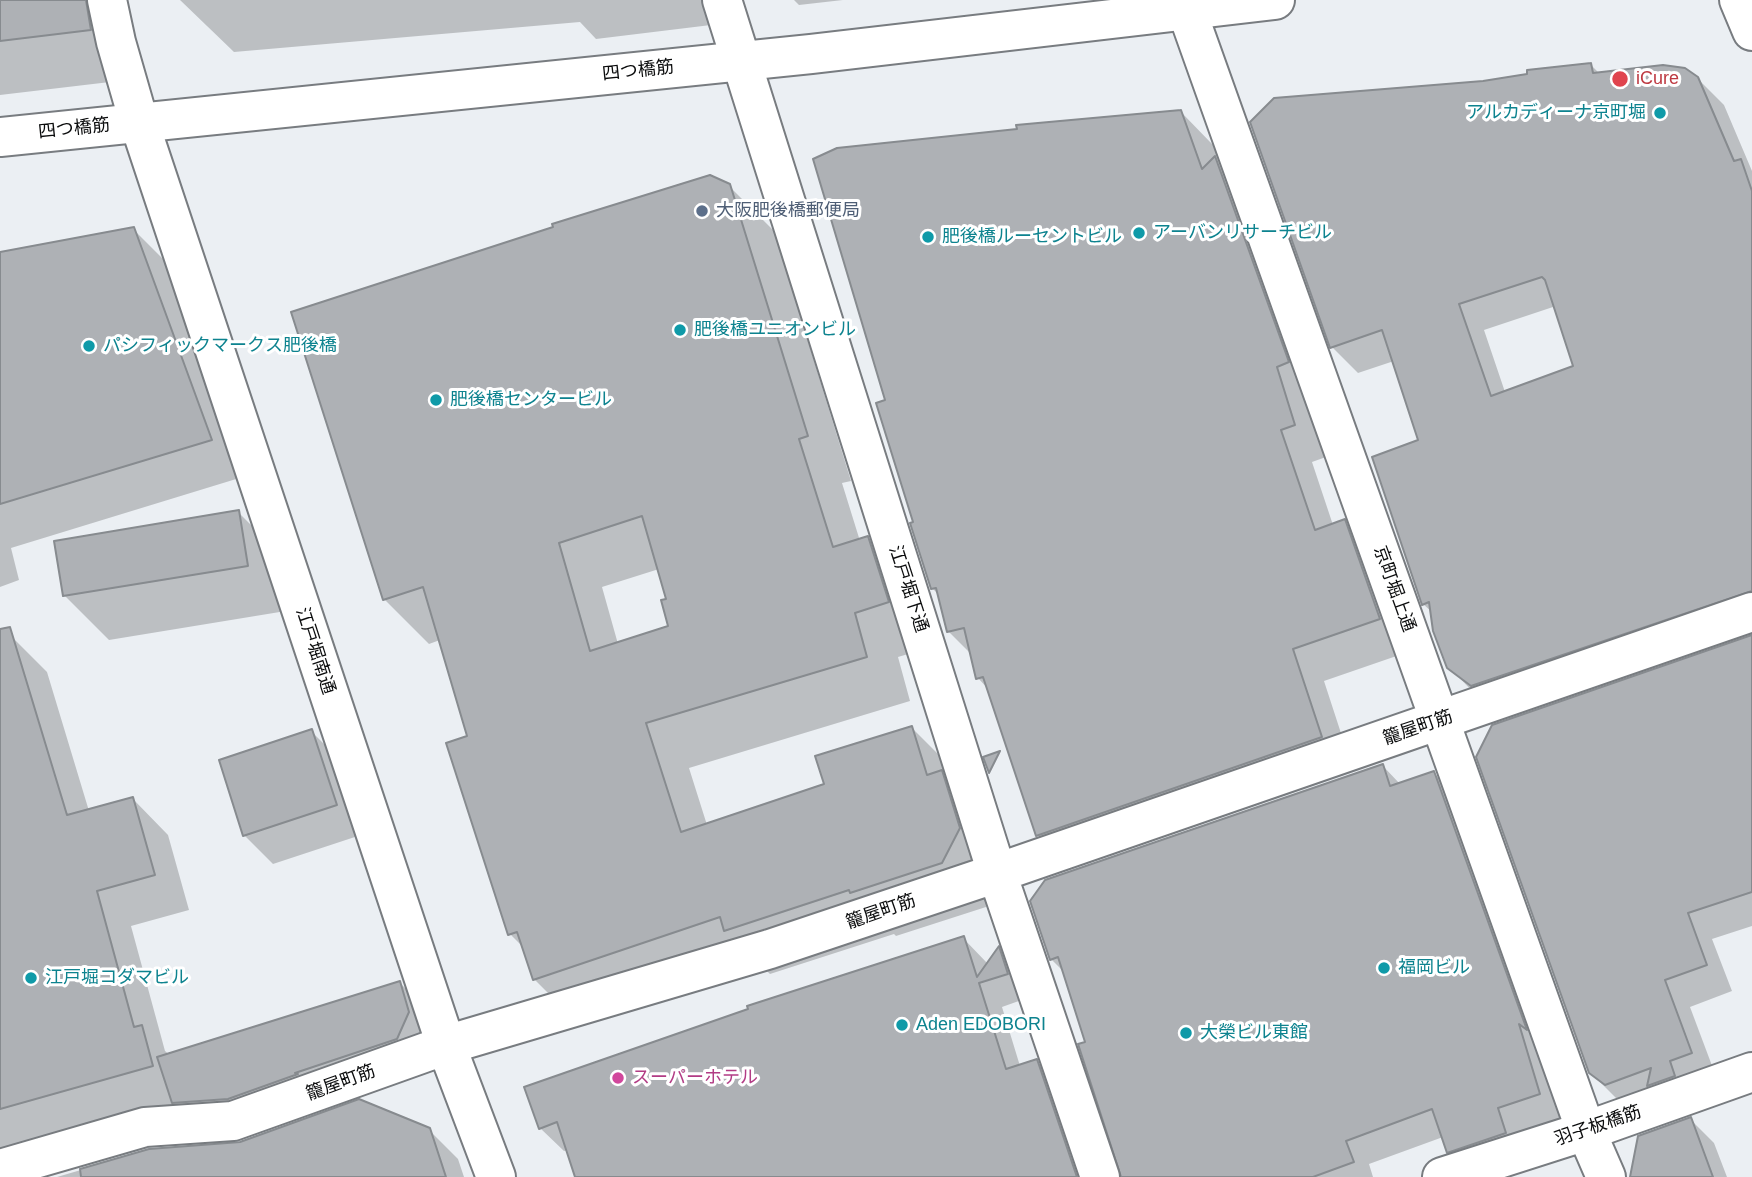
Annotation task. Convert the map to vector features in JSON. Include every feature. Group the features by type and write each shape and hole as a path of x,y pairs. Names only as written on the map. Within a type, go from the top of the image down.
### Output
{"street":[{"name":"江戸堀南通","path":"107,0 139,122 446,1045 496,1177"},
{"name":"江戸堀下通","path":"722,0 997,873 1100,1177"},
{"name":"四つ橋筋","path":"0,137 741,60 1185,5 1275,0"},
{"path":"1739,0 1752,31"},
{"name":"京町堀上通","path":"1185,5 1586,1131 1606,1177"},
{"name":"籠屋町筋","path":"0,1169 145,1127 233,1121 446,1045 770,949 997,873 1752,611"},
{"name":"羽子板橋筋","path":"1442,1177 1586,1131 1752,1072"}],"building":[{"path":"0,0 86,0 91,30 0,41"},
{"path":"1591,63 1593,73 1663,65 1685,68 1698,77 1734,161 1741,159 1752,191 1752,591 1471,686 1447,668 1433,631 1429,602 1422,605 1372,457 1418,440 1382,330 1330,348 1250,122 1274,98 1483,81 1527,74 1527,70","holes":["1542,277 1573,366 1491,396 1459,304"]},
{"path":"1181,110 1202,169 1215,156 1289,362 1277,367 1295,425 1281,430 1315,530 1345,519 1380,619 1293,649 1322,737 1036,836 983,677 976,679 964,628 947,632 936,588 931,589 876,403 885,400 813,159 837,148 1017,129 1016,125"},
{"path":"710,175 730,184 808,436 799,439 833,547 868,536 889,602 855,613 867,657 646,723 681,832 824,784 815,756 912,726 927,775 942,770 960,828 942,863 724,931 720,917 533,980 517,932 508,935 446,743 467,736 423,587 383,600 291,312 553,227 552,224","holes":["642,516 666,599 661,600 668,626 590,651 559,543"]},
{"name":"パシフィックマークス肥後橋","path":"134,227 212,440 0,504 0,252"},
{"path":"239,510 248,566 63,596 54,541"},
{"path":"10,627 67,815 133,797 155,875 97,891 134,1027 142,1025 153,1066 0,1109 0,629"},
{"path":"1752,635 1752,892 1688,913 1707,965 1665,980 1692,1053 1670,1061 1675,1076 1647,1086 1651,1068 1605,1085 1589,1073 1476,757 1492,725"},
{"path":"312,729 337,805 243,836 219,760"},
{"path":"1000,751 989,773 983,757"},
{"path":"1383,764 1390,786 1434,771 1527,1030 1519,1024 1540,1094 1498,1108 1506,1133 1447,1153 1432,1109 1346,1141 1354,1162 1313,1177 1121,1177 1078,1044 1085,1042 1058,957 1050,960 1030,901 1045,880"},
{"path":"964,936 977,977 999,946 1008,974 979,983 1006,1069 1037,1059 1077,1177 575,1177 557,1122 539,1129 524,1087 748,1009 747,1006"},
{"path":"400,981 409,1012 397,1039 228,1099 172,1103 157,1057"},
{"path":"359,1099 430,1128 446,1177 81,1177 80,1169 149,1149 240,1142"},
{"path":"1691,1117 1713,1177 1630,1177 1638,1136"}],"place":[{"name":"iCure","path":"1620,79"},
{"name":"アルカディーナ京町堀","path":"1660,113"},
{"name":"大阪肥後橋郵便局","path":"702,211"},
{"name":"アーバンリサーチビル","path":"1139,233"},
{"name":"肥後橋ルーセントビル","path":"928,237"},
{"name":"肥後橋ユニオンビル","path":"680,330"},
{"name":"パシフィックマークス肥後橋","path":"89,346"},
{"name":"肥後橋センタービル","path":"436,400"},
{"name":"福岡ビル","path":"1384,968"},
{"name":"江戸堀コダマビル","path":"31,978"},
{"name":"Aden EDOBORI","path":"902,1025"},
{"name":"大榮ビル東館","path":"1186,1033"},
{"name":"スーパーホテル","path":"618,1078"}]}
